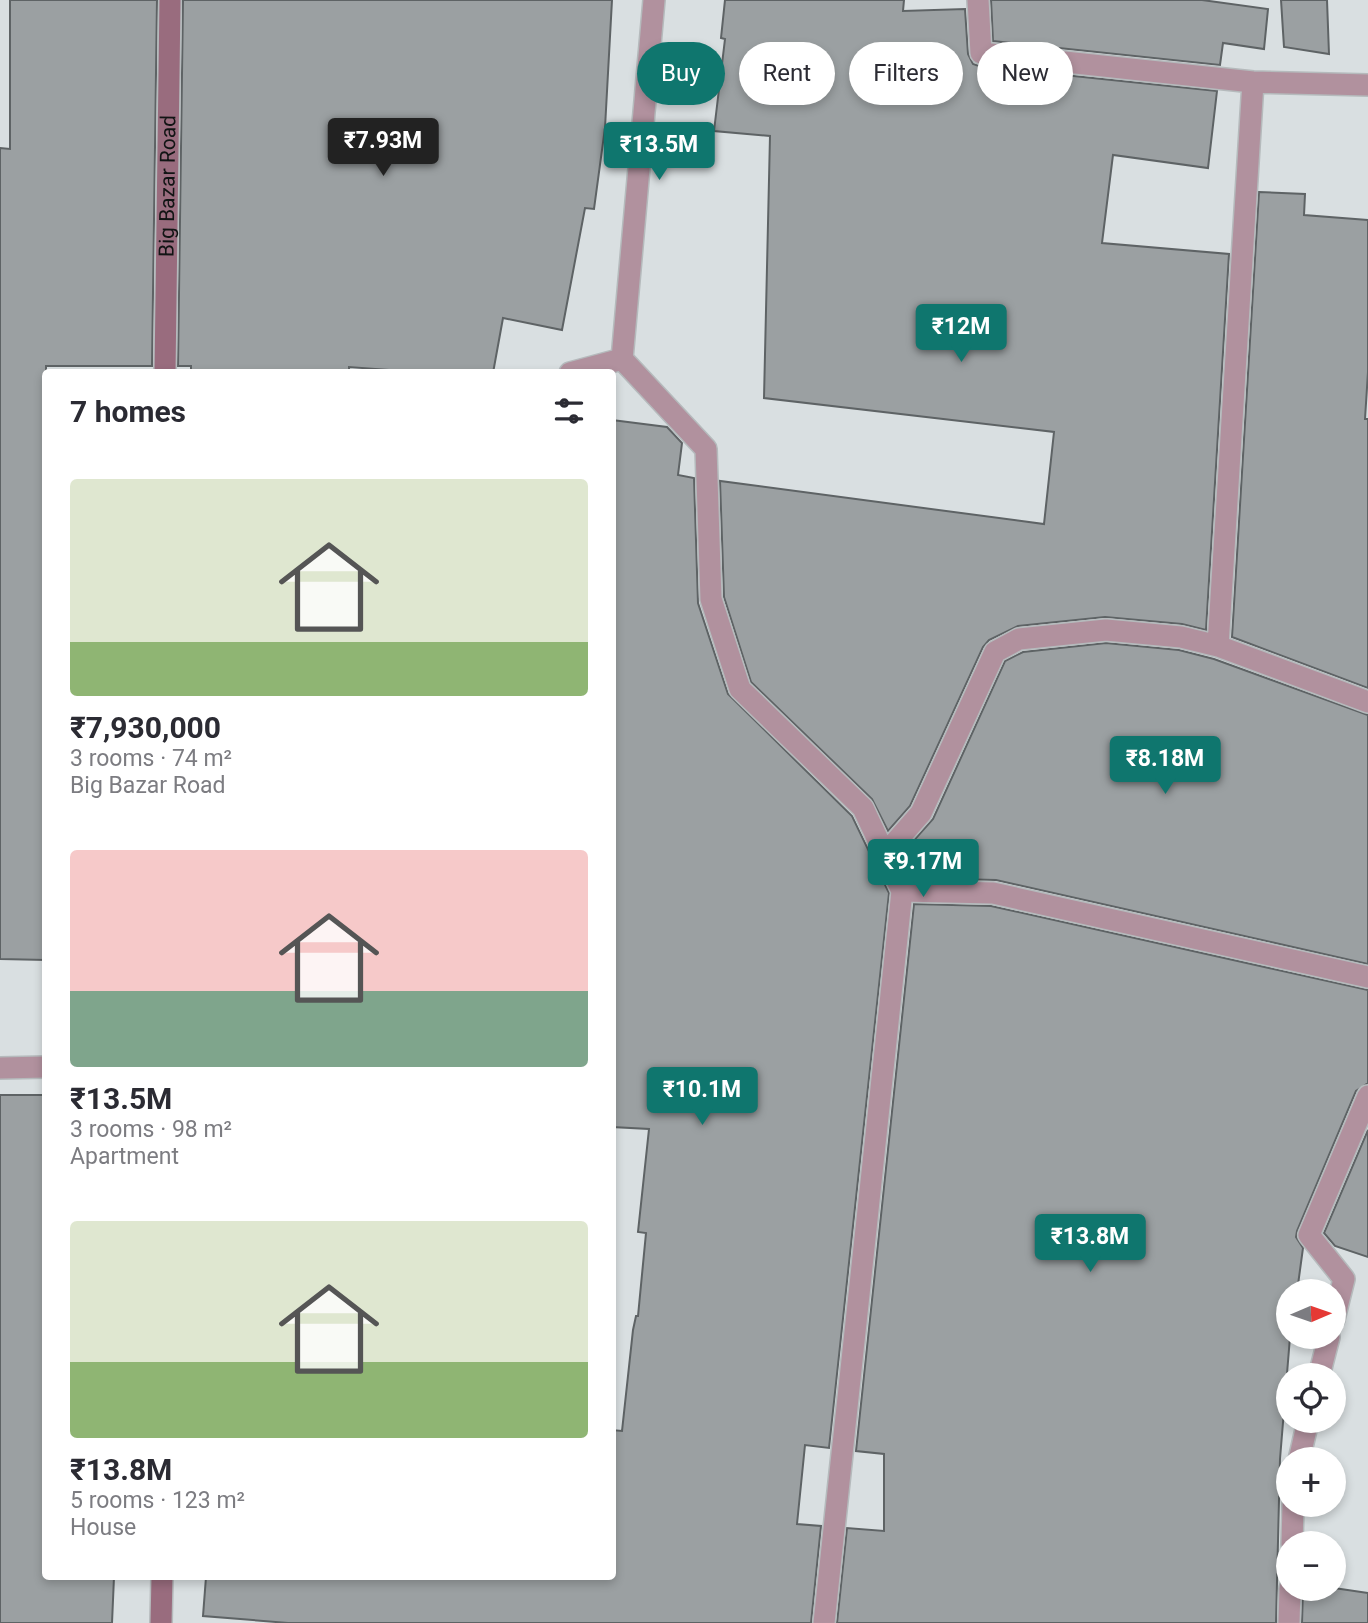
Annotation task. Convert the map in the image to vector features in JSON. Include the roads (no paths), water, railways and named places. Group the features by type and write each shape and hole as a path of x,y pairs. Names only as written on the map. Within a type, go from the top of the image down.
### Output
{"street":[{"name":"Big Bazar Road","path":"165,369 170,0"},
{"path":"654,0 622,359 706,449 711,599 740,689 863,808 902,891 824,1623"},
{"path":"978,0 981,53 1253,82 1368,85"},
{"path":"1218,646 1253,82"},
{"path":"585,369 622,359"},
{"path":"885,854 921,813 995,652 1018,639 1106,630 1181,637 1218,646 1368,702"},
{"path":"902,891 993,893 1368,977"},
{"path":"0,1068 42,1067"},
{"path":"1344,1279 1309,1235 1368,1096"},
{"path":"162,1580 162,1623"},
{"path":"1289,1623 1290,1601"}]}
